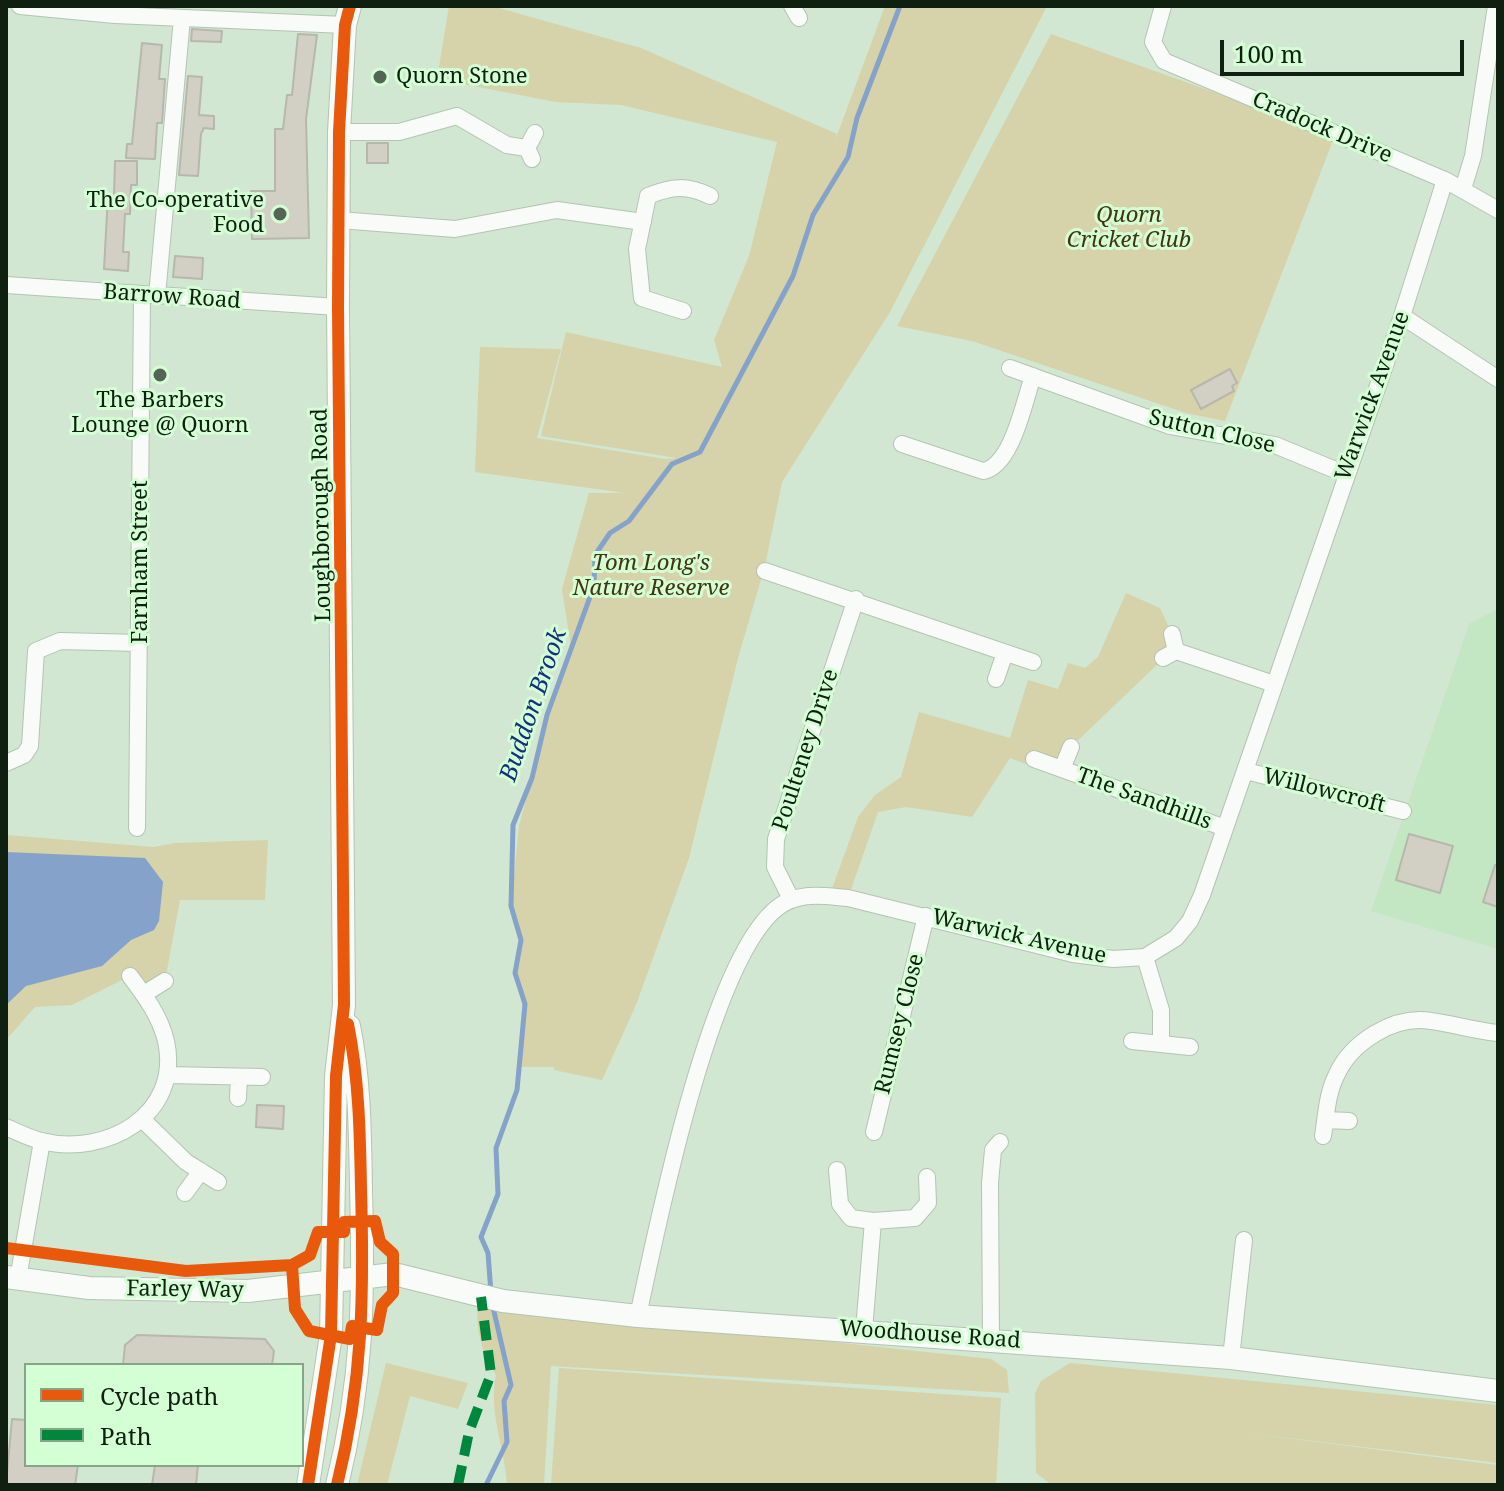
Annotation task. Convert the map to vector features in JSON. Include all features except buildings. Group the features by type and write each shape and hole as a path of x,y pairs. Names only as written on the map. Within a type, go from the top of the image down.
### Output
{"street":[{"path":"20,6 182,18 347,16"},
{"name":"Cradock Drive","path":"1163,6 1153,42 1164,61 1445,180 1498,210"},
{"path":"1463,189 1473,156 1496,6"},
{"name":"Loughborough Road","path":"308,1485 329,1356 334,1283 336,1076 344,1005 338,307 339,132 347,16"},
{"name":"Farnham Street","path":"137,828 150,296 182,18"},
{"path":"339,132 399,132 457,116 507,145 531,147"},
{"name":"Warwick Avenue","path":"791,899 810,895 848,898 1073,954 1113,959 1145,957 1176,938 1190,921 1246,771 1345,474 1402,316 1445,180"},
{"path":"683,311 642,298 637,249 648,196 665,189 690,186 710,196"},
{"path":"339,220 455,229 557,210 643,222"},
{"name":"Barrow Road","path":"6,285 338,307"},
{"path":"1402,316 1498,379"},
{"name":"Sutton Close","path":"1010,368 1170,426 1275,445 1345,474"},
{"path":"902,444 983,471 991,470 1004,459 1033,376"},
{"path":"765,571 856,599 1033,662"},
{"name":"Poulteney Drive","path":"791,899 775,867 776,839 856,599"},
{"path":"1172,634 1170,655 1274,684"},
{"path":"6,763 24,755 30,746 36,651 60,641 140,643"},
{"path":"996,679 1005,653"},
{"name":"The Sandhills","path":"1062,769 1071,747"},
{"name":"The Sandhills","path":"1034,759 1225,828"},
{"name":"Willowcroft","path":"1246,771 1403,811"},
{"path":"638,1316 682,1126 710,1035 739,965 763,922 791,899"},
{"name":"Rumsey Close","path":"874,1132 926,916"},
{"path":"1145,957 1161,1010 1161,1042"},
{"path":"6,1127 42,1141 70,1144 105,1140 143,1120 157,1101 168,1075 166,1042 154,1010 130,976"},
{"path":"144,994 165,981"},
{"name":"Loughborough Road","path":"337,1485 354,1417 363,1278 358,1073 344,1005"},
{"path":"1349,1121 1324,1128 1333,1085 1343,1064 1376,1034 1391,1025 1430,1021 1498,1033"},
{"path":"1132,1041 1190,1047"},
{"path":"168,1075 262,1077"},
{"path":"238,1098 239,1077"},
{"path":"143,1120 218,1182"},
{"path":"12,1278 42,1141"},
{"path":"991,1340 990,1183 993,1150 1000,1142"},
{"path":"837,1170 840,1204 851,1218 873,1221 915,1218 928,1203 927,1177"},
{"path":"185,1193 201,1171"},
{"path":"864,1330 873,1221"},
{"path":"1231,1358 1244,1240"},
{"name":"Woodhouse Road","path":"363,1278 394,1274 494,1300 638,1316 1231,1358 1498,1391"},
{"name":"Farley Way","path":"12,1278 89,1288 248,1291 363,1278"}],"shaded area":[{"path":"1498,609 1498,949 1371,911 1469,624"}],"green space":[{"name":"Tom Long's Nature Reserve","path":"449,6 492,6 641,48 837,134 835,141 885,6 1047,6 890,312 782,482 765,566 738,658 689,858 636,1005 602,1080 554,1070 554,1067 519,1067 524,1013 515,973 521,940 511,906 519,826 549,708 571,647 562,589 589,493 625,493 475,472 480,347 561,349 537,438 665,459 677,458 541,436 566,332 722,367 714,340 749,256 777,142 621,105 556,102 437,79"},
{"name":"Quorn Cricket Club","path":"1051,34 1222,95 1292,115 1335,135 1225,421 1186,413 972,341 897,326"},
{"path":"1126,593 1160,608 1172,634 1163,659 1071,747 1062,769 1031,766 1010,758 972,817 906,807 878,812 848,898 829,897 858,817 875,795 901,777 919,712 1010,738 1028,680 1058,689 1068,663 1085,668 1098,657"},
{"path":"6,835 154,847 175,843 268,840 265,900 180,900 165,981 144,994 130,976 72,1005 35,1007 6,1040"},
{"path":"478,1301 499,1306 991,1359 1007,1370 1009,1393 551,1366 544,1485 507,1485 495,1416 496,1375 480,1340"},
{"path":"386,1363 468,1383 458,1409 410,1396 387,1485 357,1485"},
{"path":"1070,1363 1498,1405 1498,1463 1238,1432 1498,1465 1498,1485 1052,1485 1036,1473 1035,1393 1041,1381"},
{"path":"559,1368 1001,1398 996,1485 551,1485"}],"water":[{"path":"6,852 145,858 163,882 159,921 154,930 131,940 102,966 26,986 6,1005"}],"waterway":[{"name":"Buddon Brook","path":"491,1293 488,1253 481,1237 498,1194 496,1148 517,1090 525,1004 515,973 521,940 511,906 513,825 532,778 547,715 594,586 595,555 610,533 629,521 672,464 700,452 793,276 813,215 848,157 857,118 900,6"},
{"name":"Buddon Brook","path":"486,1485 507,1442 504,1401 511,1385 492,1303"}],"marked path":[{"path":"458,1485 469,1432 491,1374 481,1297"}],"cycle path":[{"path":"308,1485 331,1335 336,1076 344,1005 339,132 345,25 350,6"},
{"path":"337,1485 357,1373 362,1301 359,1126 355,1065 348,1024"},
{"path":"375,1221 380,1242 393,1254 393,1293 382,1305 377,1330 352,1326 350,1339 309,1331 295,1309 292,1265 310,1255 318,1232 344,1232 344,1222 375,1221"},
{"path":"6,1248 186,1271 292,1265"}],"place":[{"name":"Quorn Stone","path":"380,77"},
{"name":"The Co-operative Food","path":"280,214"},
{"name":"The Barbers Lounge @ Quorn","path":"160,375"}]}
